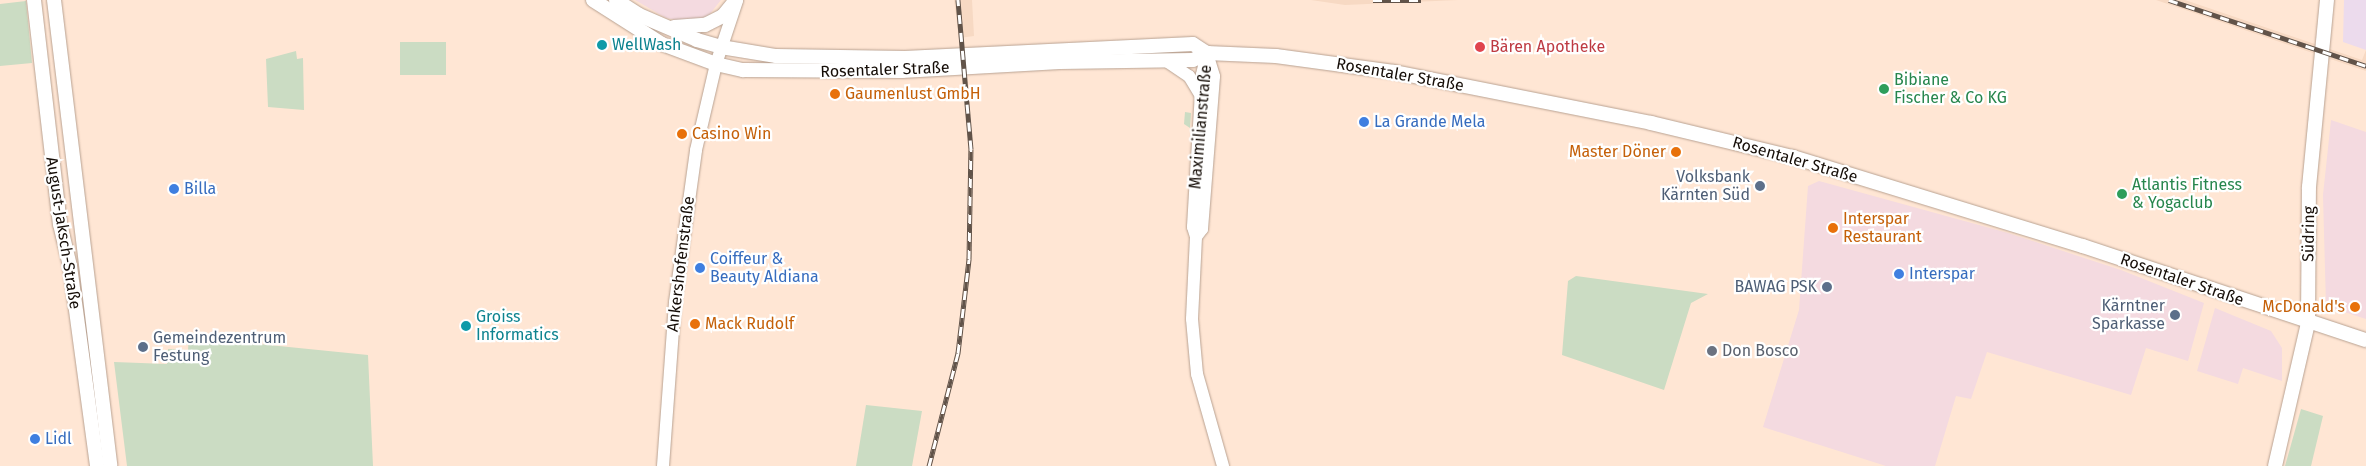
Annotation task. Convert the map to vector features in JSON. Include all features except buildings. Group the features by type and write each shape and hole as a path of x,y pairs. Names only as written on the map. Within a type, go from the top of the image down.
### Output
{"main road":[{"name":"August-Jaksch-Straße","path":"34,0 57,205 70,266 97,466"},
{"name":"August-Jaksch-Straße","path":"54,0 110,466"},
{"name":"Rosentaler Straße","path":"593,0 662,44 716,64 743,70 833,72 1193,60 1207,53 1276,56 1394,72 1651,123 1769,151 2083,246 2308,323 2366,340"},
{"name":"Rosentaler Straße","path":"616,0 664,26 721,47 776,56 905,58 1193,44 1207,53"},
{"path":"664,26 687,28 704,25 723,16 737,0"},
{"name":"Südring","path":"2275,466 2308,323 2309,187 2327,0"}],"street":[{"name":"Ankershofenstraße","path":"663,466 675,302 696,150 716,64 737,0"},
{"name":"Maximilianstraße","path":"1207,53 1193,227 1196,238 1193,350 1203,399 1223,466"},
{"name":"Maximilianstraße","path":"1196,238 1202,229 1214,76 1207,53"},
{"path":"1166,60 1189,76 1202,98"}],"shaded area":[{"path":"635,0 721,0 709,15 698,20 681,21 666,18"},
{"path":"954,0 972,0 974,36 959,38"},
{"path":"1311,0 1458,0 1345,5"},
{"path":"2156,0 2185,0 2362,60 2366,50 2366,71"},
{"path":"2344,0 2366,0 2366,50 2343,42"},
{"path":"2331,120 2366,132 2366,319 2326,306 2323,195"},
{"path":"1819,181 2008,233 2121,270 2204,303 2188,361 2146,348 2131,395 1987,352 1971,399 1956,396 1935,466 1886,466 1763,427 1799,310 1808,186"},
{"path":"2215,308 2271,331 2282,348 2282,381 2243,368 2238,384 2197,371"}],"green space":[{"path":"26,1 32,63 0,66 0,4"},
{"path":"400,42 446,42 446,75 400,75"},
{"path":"296,51 297,59 303,58 304,110 268,107 266,59"},
{"path":"1185,112 1191,113 1190,128 1184,124"},
{"path":"1576,276 1708,294 1691,303 1664,390 1562,355 1568,281"},
{"path":"189,337 368,355 373,466 127,466 114,362 167,364 168,349 188,350"},
{"path":"866,405 922,411 912,466 856,466"},
{"path":"2301,409 2323,416 2311,466 2285,466"}],"railway":[{"path":"929,466 958,353 969,259 971,149 958,0"},
{"path":"1373,0 1421,0"},
{"path":"2169,0 2366,66"}],"place":[{"name":"WellWash","path":"602,45"},
{"name":"Bären Apotheke","path":"1480,47"},
{"name":"Bibiane Fischer & Co KG","path":"1884,89"},
{"name":"Gaumenlust GmbH","path":"835,94"},
{"name":"La Grande Mela","path":"1364,122"},
{"name":"Casino Win","path":"682,134"},
{"name":"Master Döner","path":"1676,152"},
{"name":"Volksbank Kärnten Süd","path":"1760,186"},
{"name":"Billa","path":"174,189"},
{"name":"Atlantis Fitness & Yogaclub","path":"2122,194"},
{"name":"Interspar Restaurant","path":"1833,228"},
{"name":"Coiffeur & Beauty Aldiana","path":"700,268"},
{"name":"Interspar","path":"1899,274"},
{"name":"BAWAG PSK","path":"1827,287"},
{"name":"McDonald's","path":"2355,307"},
{"name":"Kärntner Sparkasse","path":"2175,315"},
{"name":"Mack Rudolf","path":"695,324"},
{"name":"Groiss Informatics","path":"466,326"},
{"name":"Gemeindezentrum Festung","path":"143,347"},
{"name":"Don Bosco","path":"1712,351"},
{"name":"Lidl","path":"35,439"}]}
